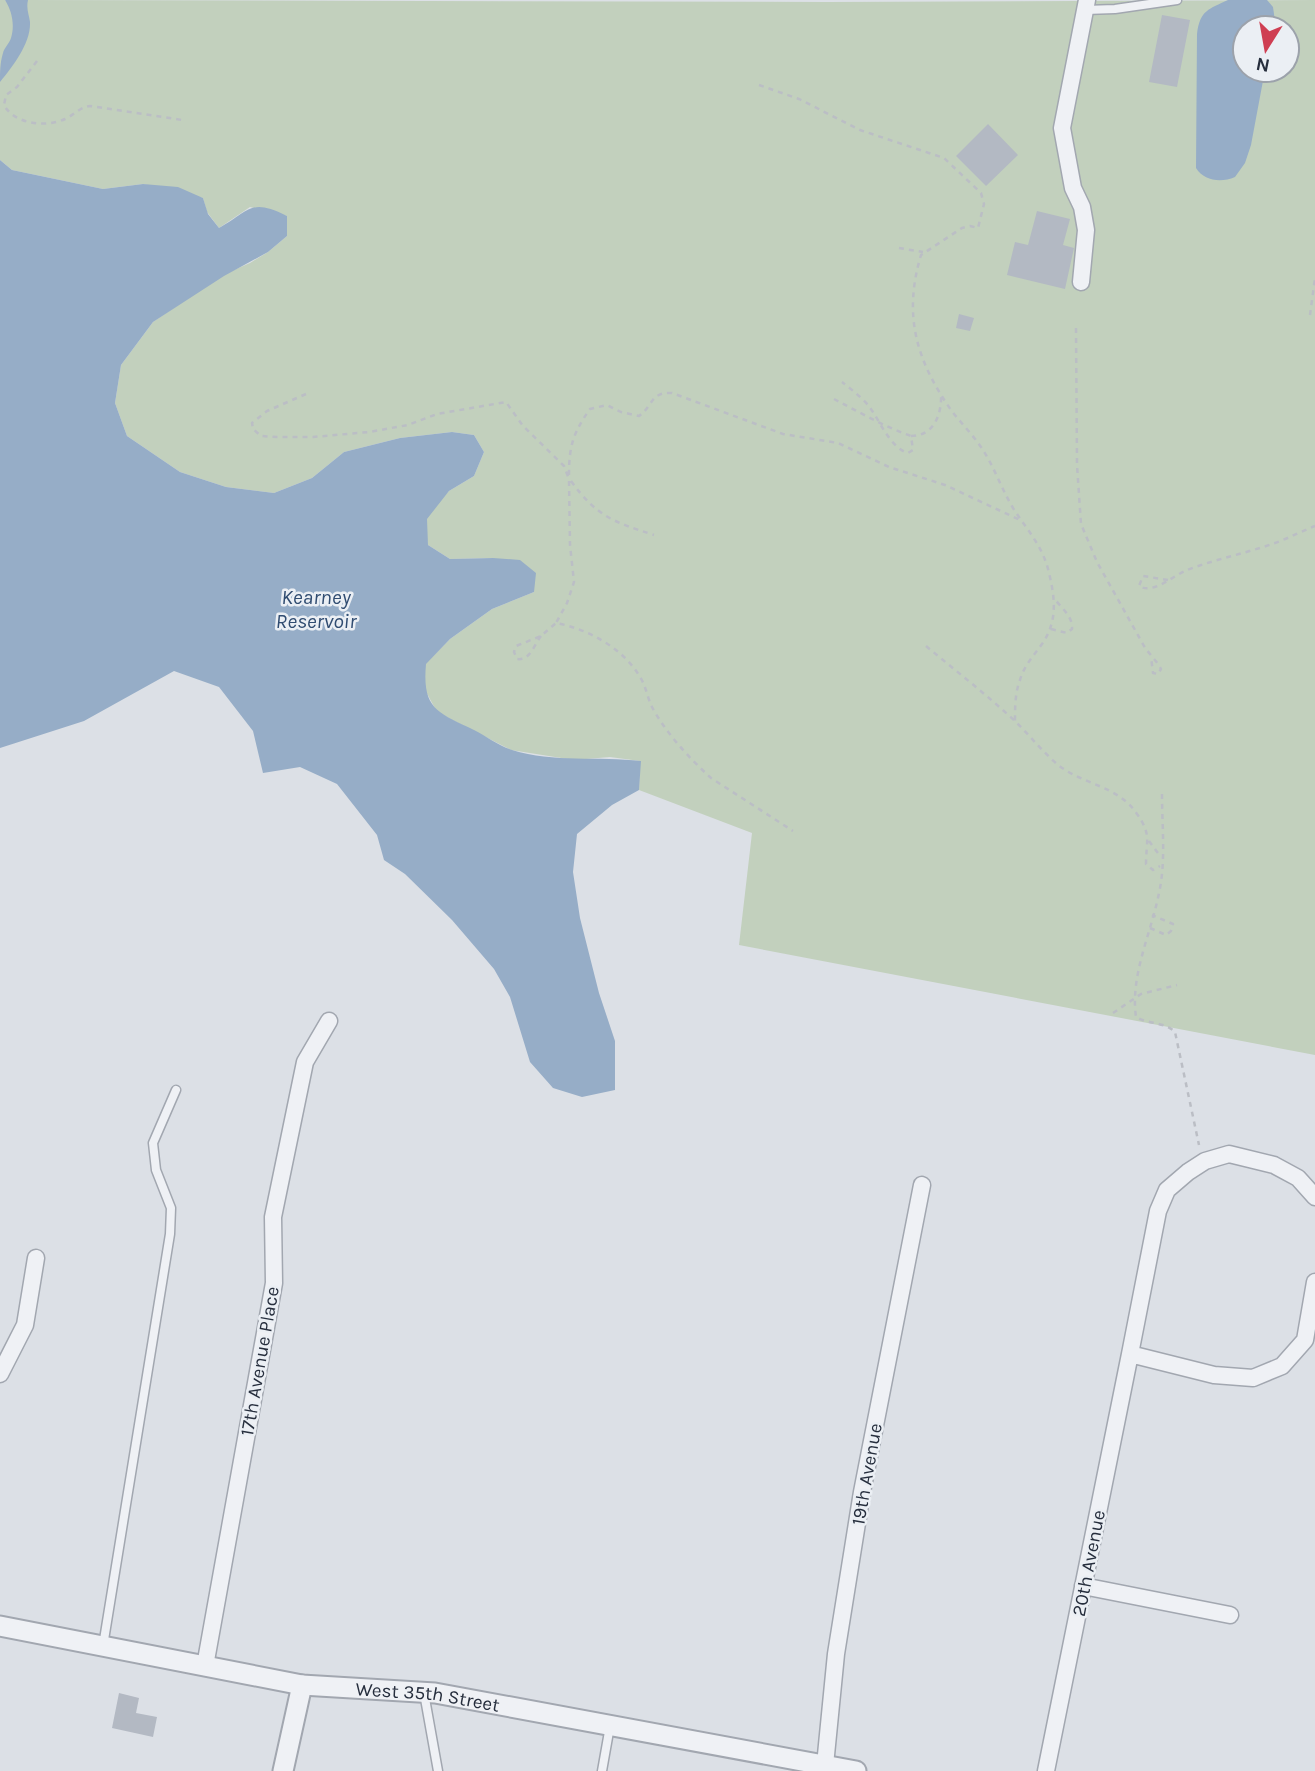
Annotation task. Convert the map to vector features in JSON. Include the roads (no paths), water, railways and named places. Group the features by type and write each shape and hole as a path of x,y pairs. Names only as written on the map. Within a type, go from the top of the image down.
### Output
{"street":[{"path":"1081,282 1086,230 1082,207 1073,188 1062,128 1086,5"},
{"name":"17th Avenue Place","path":"205,1666 274,1283 273,1217 305,1062 330,1021"},
{"name":"20th Avenue","path":"1046,1771 1158,1210 1167,1190 1205,1161 1229,1154 1274,1165 1298,1178 1315,1197"},
{"name":"19th Avenue","path":"825,1765 836,1654 858,1519 922,1185"},
{"path":"0,1374 25,1325 36,1258"},
{"path":"1130,1354 1214,1375 1253,1378 1282,1366 1305,1340 1315,1282"},
{"path":"1083,1586 1230,1615"},
{"name":"West 35th Street","path":"0,1626 302,1685 424,1693 856,1771"},
{"path":"283,1771 302,1685"}],"lane":[{"path":"1086,5 1115,9 1177,0"},
{"path":"103,1646 170,1234 171,1208 156,1170 153,1143 176,1090"},
{"path":"424,1693 438,1771"},
{"path":"602,1771 610,1726"}],"water":[{"path":"5,0 28,0 30,30 20,54 0,82 2,57 13,28 11,13"},
{"path":"1228,0 1267,0 1273,7 1274,14 1231,14 1231,84 1262,84 1245,163 1235,177 1224,180 1208,178 1196,168 1197,34 1200,20 1211,8"},
{"name":"Kearney Reservoir","path":"0,160 12,170 103,189 143,184 178,187 203,198 208,214 219,228 258,207 287,216 287,236 268,252 224,276 153,322 121,365 115,403 127,436 180,472 226,487 274,493 312,478 344,452 400,438 452,432 474,435 484,452 474,476 449,491 427,519 428,545 450,559 520,560 536,573 534,592 492,609 450,639 426,664 427,691 430,700 441,713 512,750 560,758 641,761 639,790 612,805 577,834 573,872 580,918 599,993 615,1041 615,1090 582,1097 553,1088 530,1062 510,997 494,969 452,920 405,874 384,860 377,835 337,784 300,767 263,773 253,731 219,687 174,671 84,721 0,748"}]}
